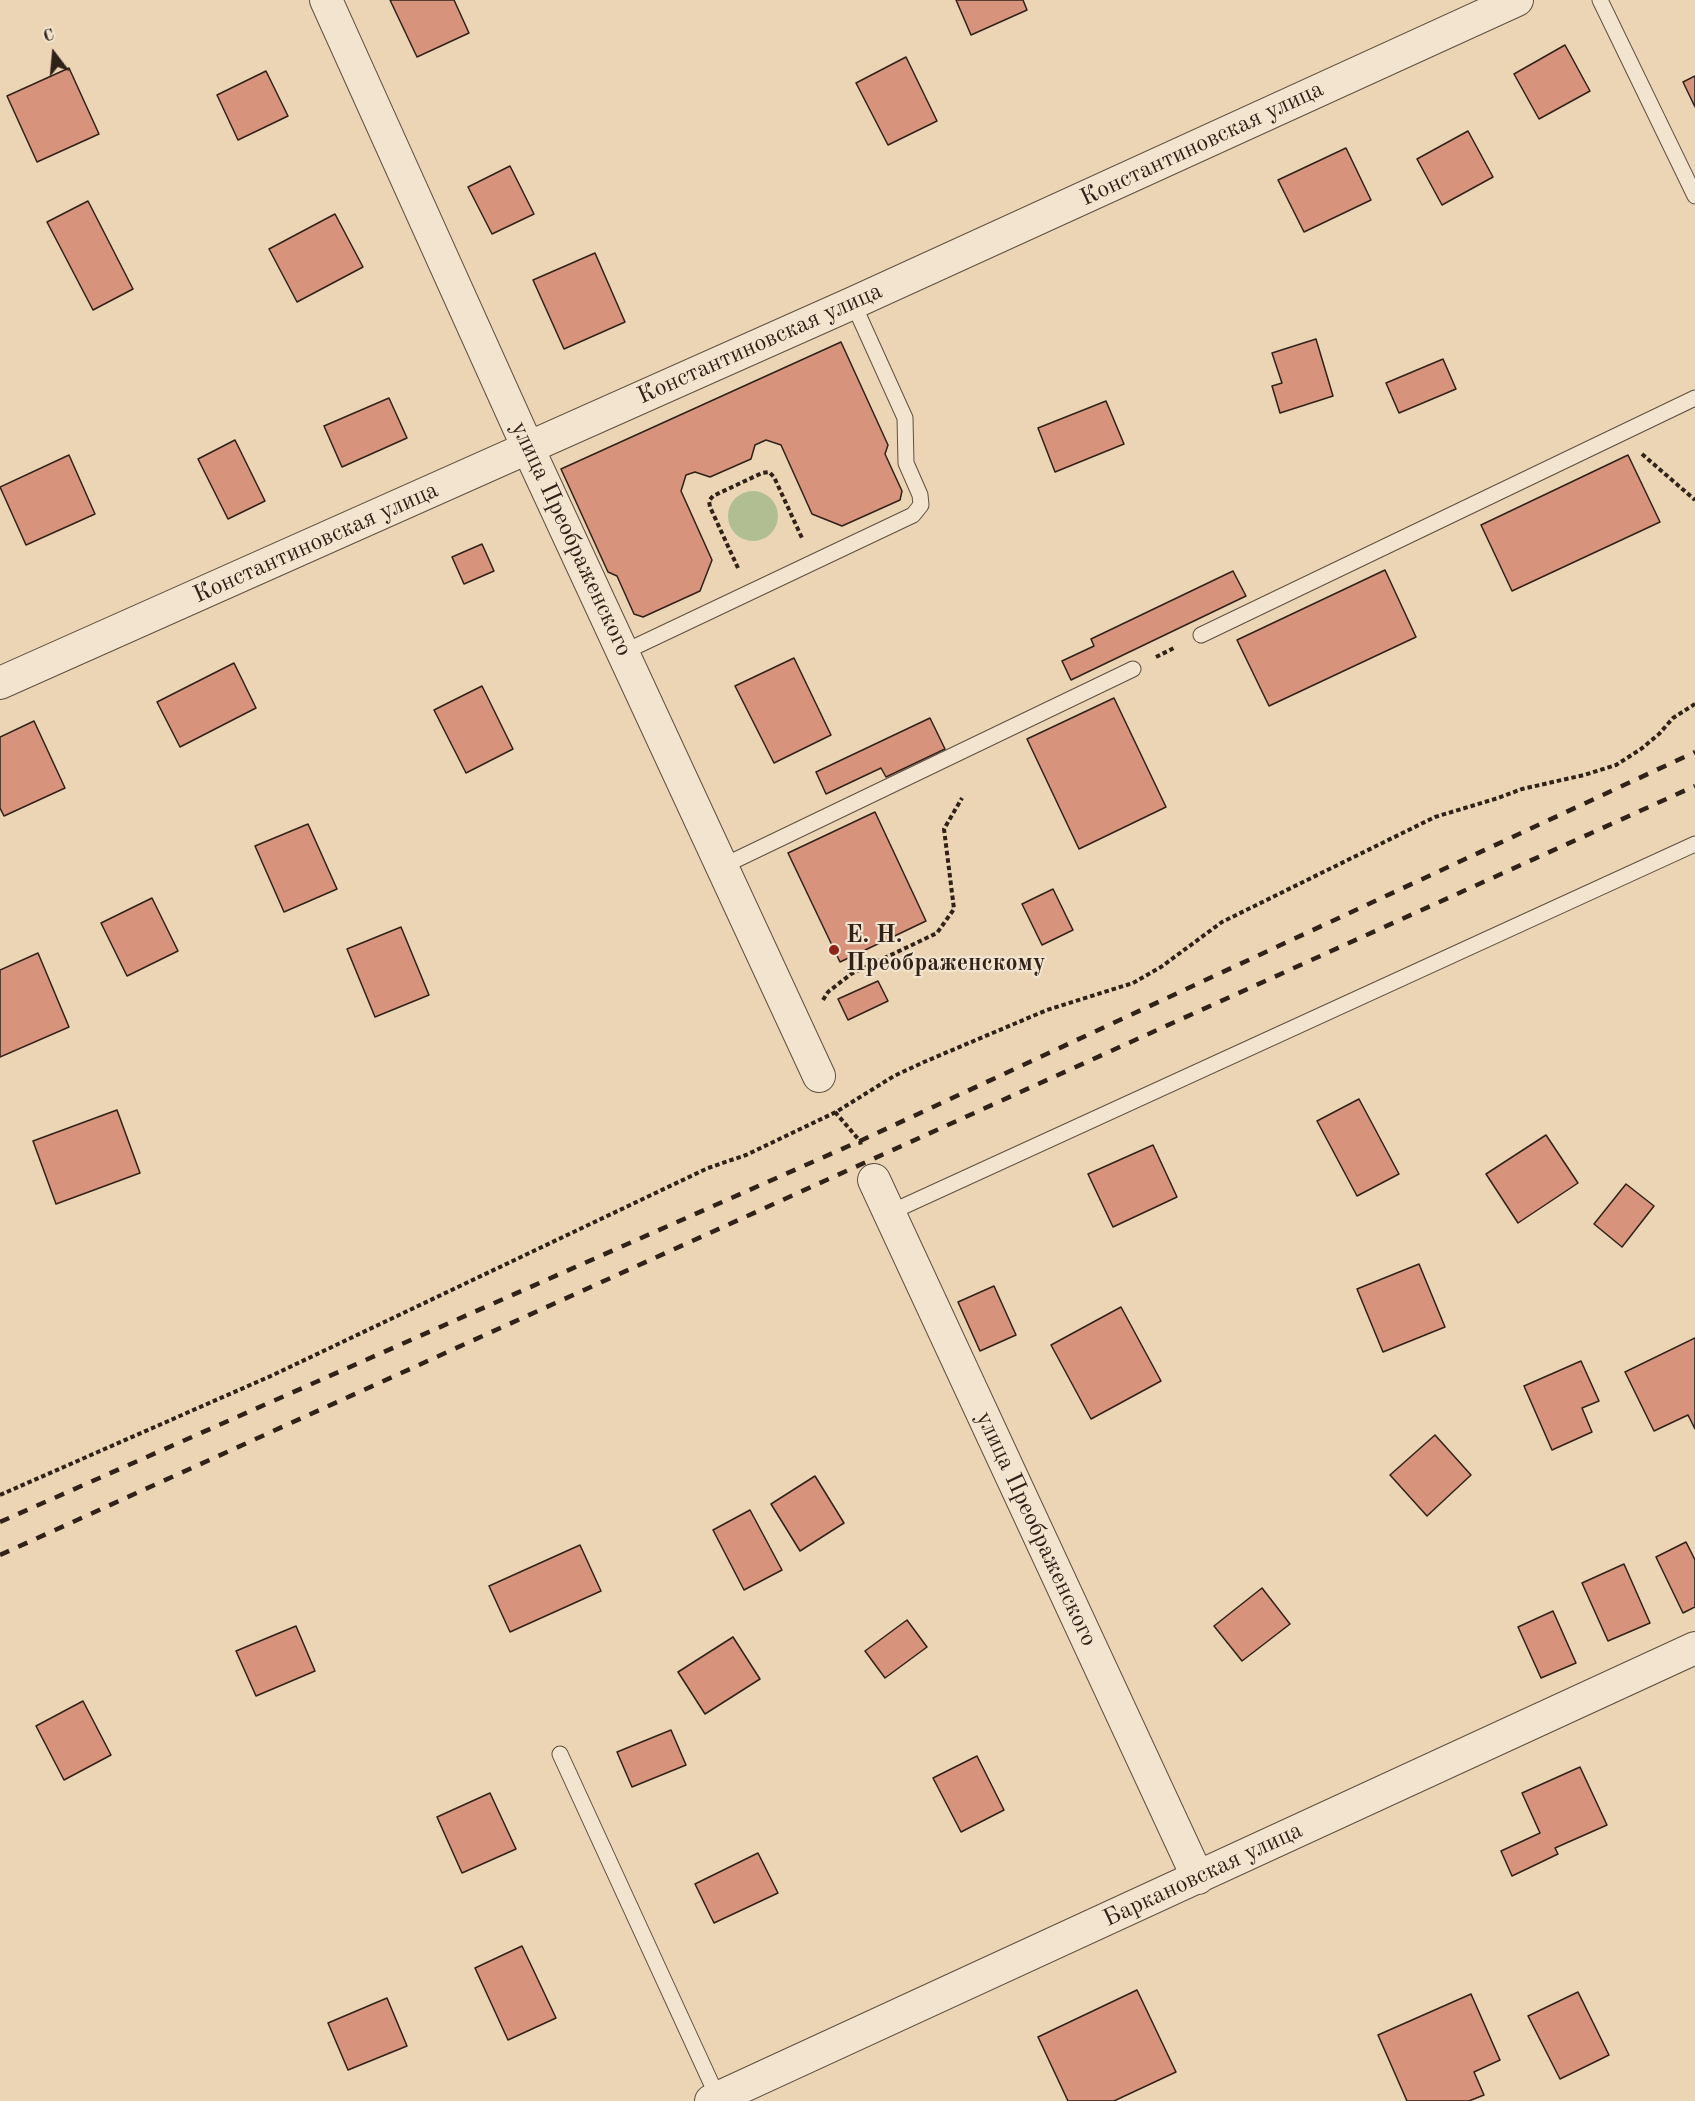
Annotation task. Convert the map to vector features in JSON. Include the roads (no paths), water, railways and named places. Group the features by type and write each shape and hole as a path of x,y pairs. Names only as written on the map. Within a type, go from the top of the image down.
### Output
{"street":[{"name":"улица Преображенского","path":"326,0 528,448 819,1076"},
{"name":"Константиновская улица","path":"0,683 853,303 1517,0"},
{"name":"улица Преображенского","path":"874,1180 1198,1878"},
{"name":"Баркановская улица","path":"714,2100 1695,1648"}],"lane":[{"path":"1600,0 1695,196"},
{"path":"624,652 913,515 921,505 920,495 906,463 905,418 853,303"},
{"path":"1202,635 1695,398"},
{"path":"723,866 1133,669"},
{"path":"889,1213 1695,844"},
{"path":"560,1754 714,2100"}],"railway":[{"path":"0,1522 860,1141 1695,752"},
{"path":"0,1555 1695,786"}],"place":[{"name":"Е. Н. Преображенскому","path":"834,950"}]}
